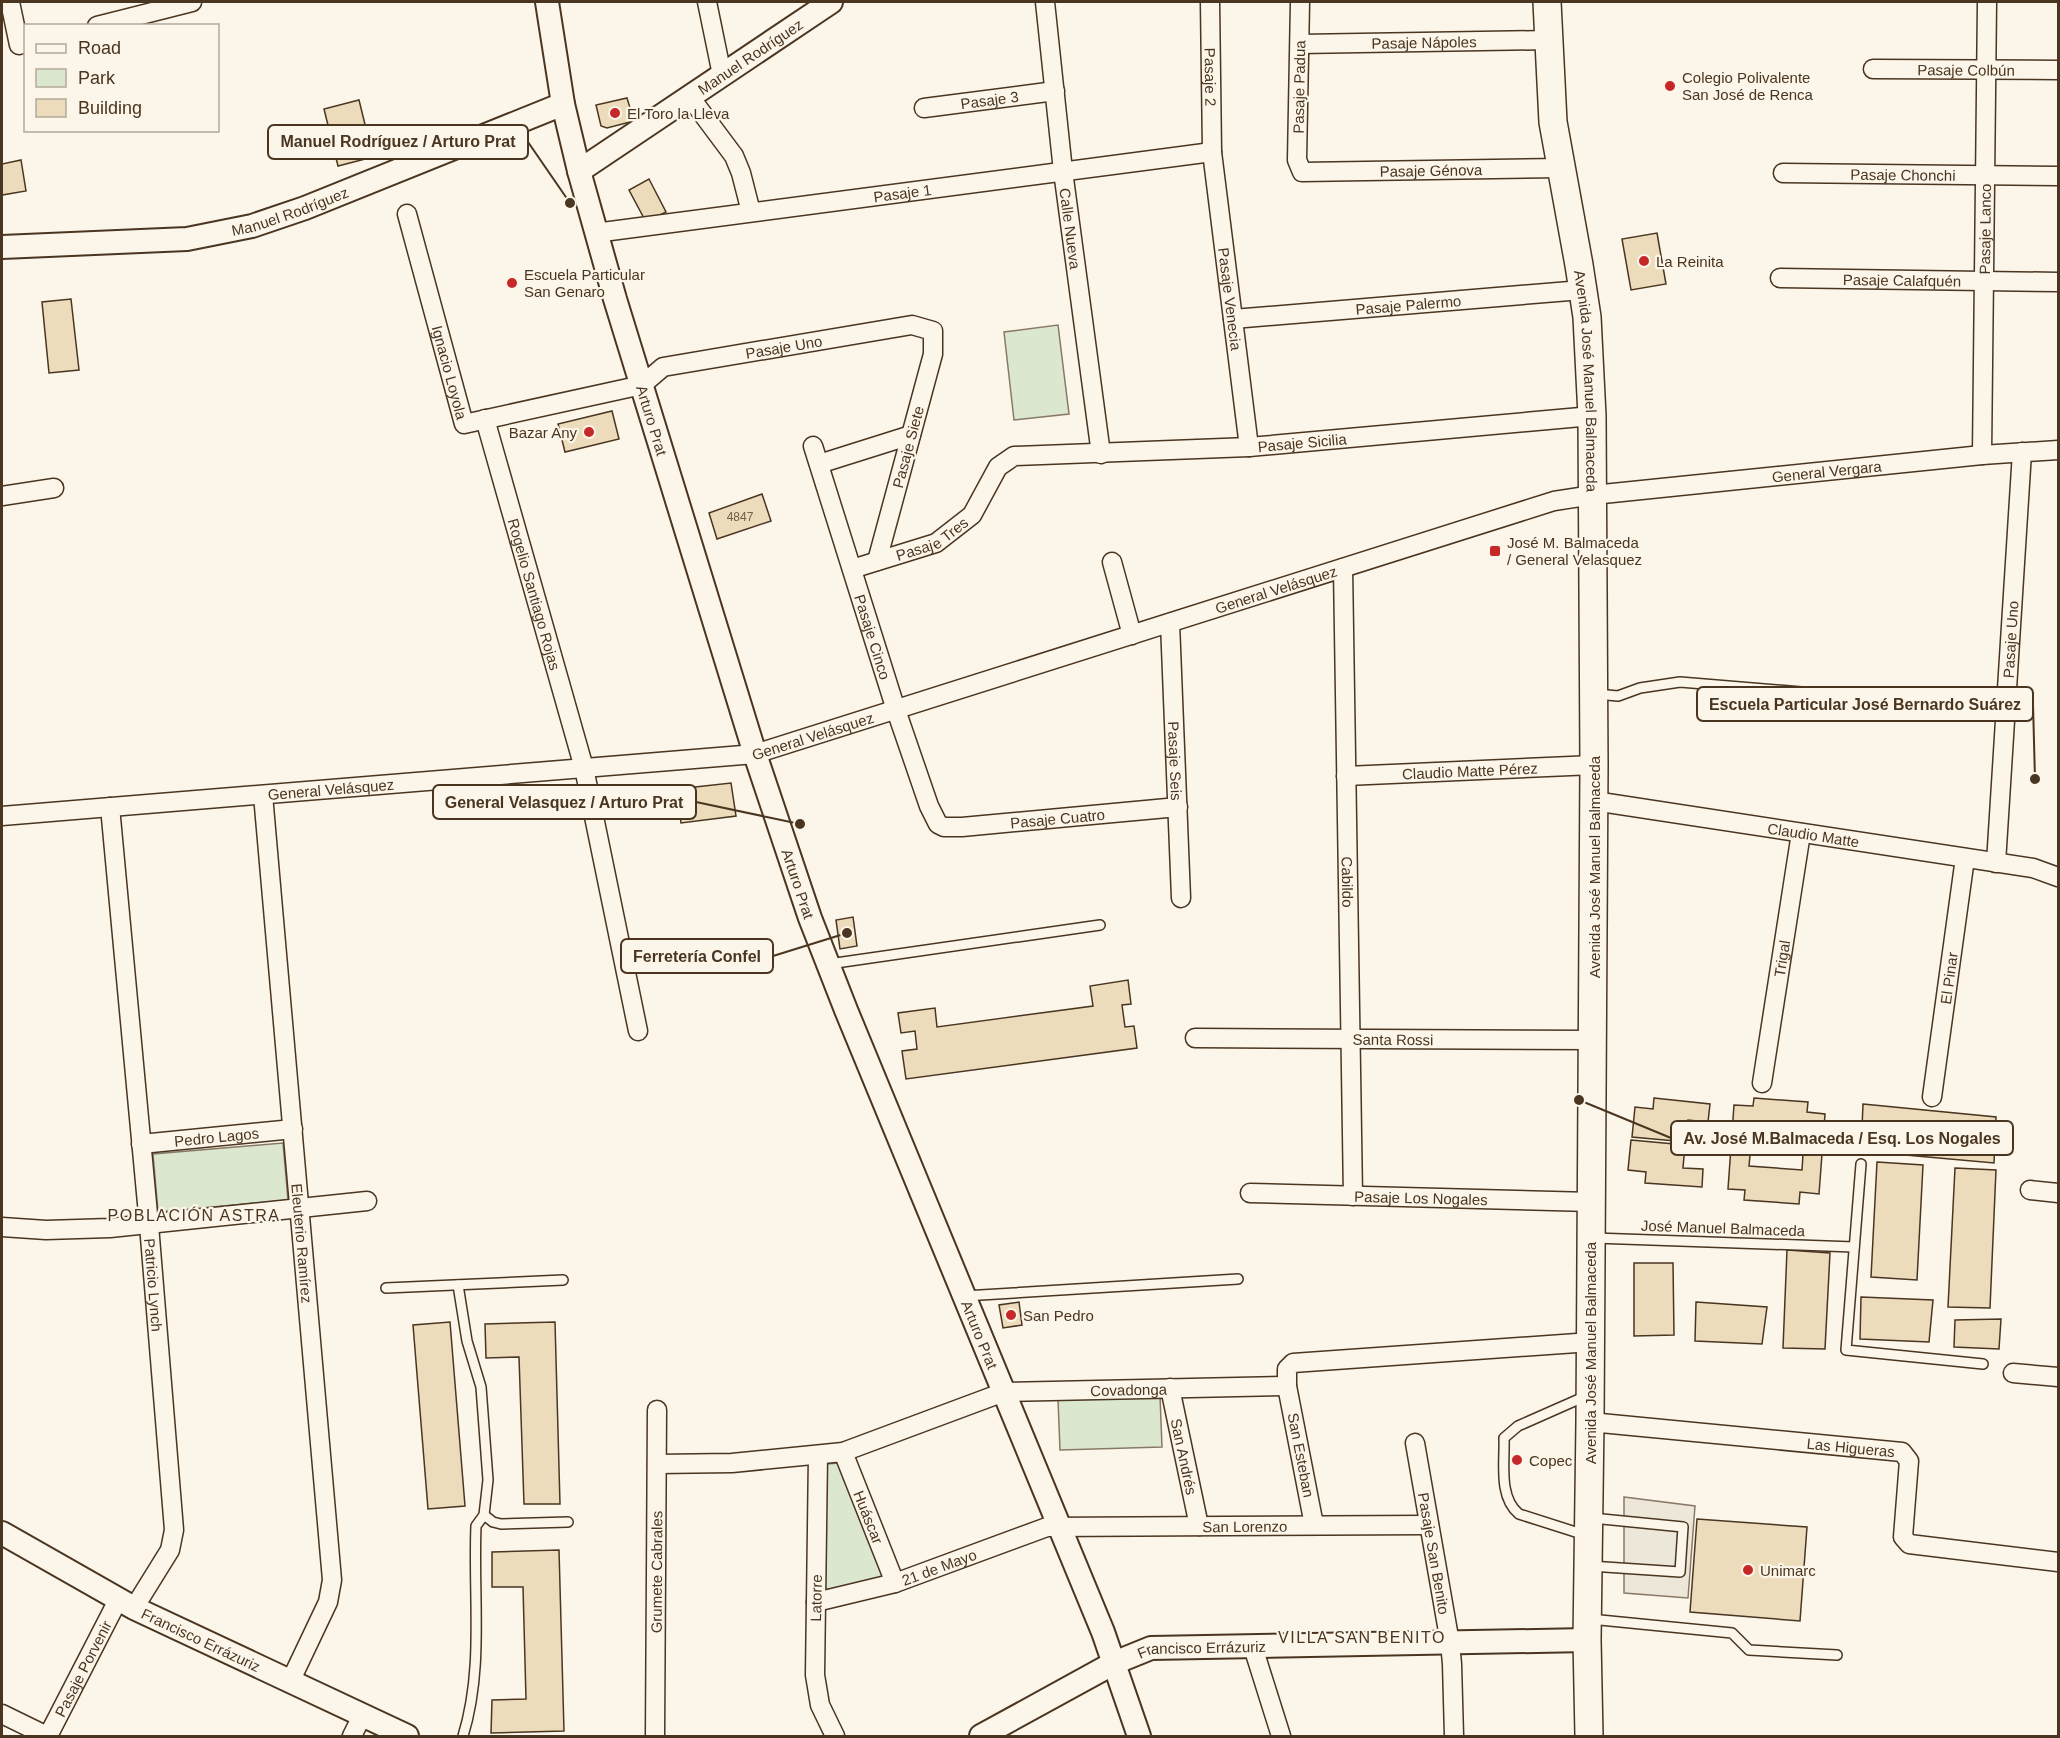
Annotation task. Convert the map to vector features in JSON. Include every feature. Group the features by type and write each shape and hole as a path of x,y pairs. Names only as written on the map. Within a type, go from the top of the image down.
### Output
{"main road":[{"name":"Avenida José Manuel Balmaceda","path":"1547,2 1553,122 1587,318 1592,416 1594,801 1588,1737"}],"street":[{"path":"10,2 15,46"},
{"path":"104,24 192,2"},
{"name":"Arturo Prat","path":"547,2 563,104 596,233 755,754 810,918 1103,1632 1139,1737"},
{"path":"707,2 722,75"},
{"name":"Manuel Rodríguez","path":"579,171 831,2"},
{"name":"Calle Nueva","path":"1045,2 1063,171 1101,454"},
{"name":"Pasaje 2","path":"1210,2 1212,152"},
{"name":"Pasaje Padua","path":"1300,2 1297,160 1302,172"},
{"name":"Pasaje Lanco","path":"1982,455 1987,2"},
{"name":"Pasaje Nápoles","path":"1300,44 1548,40"},
{"name":"Pasaje Colbún","path":"1873,69 2058,70"},
{"name":"Pasaje 3","path":"924,108 1055,92"},
{"path":"690,97 734,156 751,212"},
{"name":"Manuel Rodríguez","path":"2,247 187,239 252,226 305,208 563,104"},
{"name":"Pasaje 1","path":"596,233 1212,152"},
{"name":"Pasaje Venecia","path":"1212,152 1249,447"},
{"name":"Pasaje Génova","path":"1302,172 1561,168"},
{"name":"Pasaje Chonchi","path":"1783,173 2058,176"},
{"name":"Ignacio Loyola","path":"406,214 464,424 642,385"},
{"name":"Pasaje Calafquén","path":"1780,278 2058,282"},
{"name":"Pasaje Palermo","path":"1233,319 1582,290"},
{"name":"Pasaje Uno","path":"642,385 663,367 912,325 933,331"},
{"name":"Pasaje Siete","path":"877,561 933,354 933,331"},
{"name":"Pasaje Sicilia","path":"1014,456 1249,447 1592,416"},
{"name":"Rogelio Santiago Rojas","path":"485,419 584,768 638,1031"},
{"path":"819,464 911,435"},
{"name":"Pasaje Cinco","path":"813,446 896,710 929,806 938,824"},
{"name":"General Vergara","path":"1593,495 1982,455 2058,450"},
{"name":"Pasaje Uno","path":"1996,863 2022,452"},
{"name":"Pasaje Tres","path":"852,569 936,543 972,515 998,467 1014,456"},
{"path":"2,496 54,488"},
{"name":"General Velásquez","path":"2,816 755,754 1554,501 1593,495"},
{"path":"1112,562 1132,635"},
{"name":"Cabildo","path":"1343,568 1353,1196"},
{"name":"Pasaje Seis","path":"1170,623 1181,898"},
{"name":"Claudio Matte Pérez","path":"1346,776 1594,765"},
{"name":"Eleuterio Ramírez","path":"263,795 332,1580 328,1602 290,1682"},
{"name":"Claudio Matte","path":"1594,801 2033,868 2058,877"},
{"name":"Patricio Lynch","path":"110,807 149,1225 174,1530 170,1550 126,1604"},
{"name":"Pasaje Cuatro","path":"938,824 944,827 962,827 1178,807"},
{"name":"Trigal","path":"1762,1083 1802,833"},
{"name":"El Pinar","path":"1932,1097 1965,858"},
{"name":"Claudio Matte","path":"2033,868 2058,864"},
{"name":"Santa Rossi","path":"1195,1038 1593,1040"},
{"name":"Pedro Lagos","path":"141,1144 293,1129"},
{"path":"2030,1190 2058,1194"},
{"name":"Pasaje Los Nogales","path":"1250,1193 1591,1202"},
{"path":"2,1227 76,1230 149,1225 367,1202"},
{"path":"1287,1386 1287,1369 1293,1363 1298,1362 1591,1342"},
{"path":"2013,1373 2058,1377"},
{"name":"Covadonga","path":"657,1464 732,1462 843,1452 1004,1392 1287,1386"},
{"name":"San Esteban","path":"1287,1386 1314,1525"},
{"name":"San Andrés","path":"1170,1388 1198,1526"},
{"name":"Grumete Cabrales","path":"655,1737 657,1410"},
{"name":"Las Higueras","path":"1590,1422 1902,1452 1910,1461 1903,1537 1909,1544 2058,1562"},
{"name":"Pasaje San Benito","path":"1415,1443 1450,1643 1454,1737"},
{"name":"Huáscar","path":"843,1452 895,1583"},
{"name":"Latorre","path":"818,1455 815,1675 817,1695 835,1737"},
{"name":"San Lorenzo","path":"1060,1526 1429,1525"},
{"name":"21 de Mayo","path":"816,1602 895,1583 1033,1531 1060,1526"},
{"name":"Francisco Errázuriz","path":"2,1533 126,1604 290,1682 357,1726 407,1737"},
{"name":"Pasaje Porvenir","path":"47,1737 126,1604"},
{"name":"Francisco Errázuriz","path":"981,1737 1114,1663 1151,1648 1450,1643 1587,1630"},
{"path":"1253,1647 1281,1737"},
{"path":"2,1714 47,1737"}],"lane":[{"path":"1594,694 1618,696 1640,688 1680,682 1862,697"},
{"path":"828,964 1100,925"},
{"path":"1861,1164 1846,1350 1983,1364"},
{"name":"José Manuel Balmaceda","path":"1591,1238 1854,1247"},
{"path":"964,1296 1238,1279"},
{"path":"386,1288 563,1280"},
{"path":"458,1285 467,1341 481,1387 488,1480 484,1515 476,1526 478,1638 469,1718 463,1737"},
{"path":"1588,1565 1680,1572 1683,1527 1589,1527 1519,1514 1512,1508 1505,1488 1504,1438 1518,1426 1590,1394"},
{"path":"484,1515 493,1522 501,1524 568,1522"},
{"path":"1587,1630 1732,1634 1749,1650 1837,1655"}],"green space":[{"path":"1058,325 1069,414 1014,420 1004,332"},
{"path":"283,1143 288,1200 158,1212 153,1154"},
{"path":"1160,1396 1162,1447 1060,1450 1058,1399"},
{"path":"839,1463 884,1578 825,1590 827,1464"}],"shaded area":[{"path":"1624,1497 1695,1506 1688,1598 1624,1593"}],"building":[{"name":"El Toro la Lleva","path":"627,98 634,121 607,128 601,126 596,105"},
{"path":"359,100 373,157 338,166 324,109"},
{"path":"21,160 26,191 2,195 2,164"},
{"path":"649,179 666,212 646,222 629,190"},
{"name":"La Reinita","path":"1657,233 1666,284 1631,290 1622,239"},
{"path":"71,299 79,370 49,373 42,302"},
{"name":"Bazar Any","path":"612,411 619,439 565,452 558,424"},
{"path":"762,494 771,521 717,539 709,513"},
{"path":"731,783 736,816 681,823 677,789"},
{"path":"853,917 857,946 840,949 836,920"},
{"path":"1128,980 1131,1004 1122,1005 1125,1027 1134,1026 1137,1048 906,1079 902,1051 917,1049 915,1031 901,1033 898,1013 935,1008 937,1027 1093,1006 1090,986"},
{"path":"1654,1098 1710,1104 1708,1122 1688,1120 1686,1142 1632,1137 1635,1107 1653,1109"},
{"path":"1754,1098 1808,1102 1807,1112 1825,1114 1819,1194 1800,1192 1799,1204 1744,1200 1745,1190 1728,1189 1734,1105 1753,1106","holes":["1752,1134 1804,1138 1802,1170 1749,1166"]},
{"path":"1863,1104 1996,1117 1994,1163 1861,1151"},
{"path":"1631,1140 1685,1145 1683,1168 1703,1169 1702,1187 1645,1183 1646,1172 1628,1170"},
{"path":"1877,1162 1923,1165 1917,1280 1871,1277"},
{"path":"1955,1168 1996,1170 1990,1308 1948,1307"},
{"path":"1787,1250 1830,1253 1825,1349 1783,1348"},
{"path":"1634,1263 1673,1263 1674,1335 1634,1336"},
{"path":"1861,1297 1933,1300 1929,1342 1860,1339"},
{"name":"San Pedro","path":"1019,1302 1022,1325 1003,1328 999,1305"},
{"path":"1696,1302 1767,1307 1762,1344 1695,1341"},
{"path":"2001,1319 1999,1349 1954,1347 1955,1320"},
{"path":"450,1322 465,1506 428,1509 413,1325"},
{"path":"555,1322 560,1504 524,1504 519,1357 486,1358 485,1324"},
{"name":"Unimarc","path":"1697,1519 1807,1527 1800,1621 1690,1612"},
{"path":"559,1550 564,1731 491,1733 492,1700 526,1699 523,1587 492,1587 492,1552"}],"place":[{"name":"Colegio Polivalente San José de Renca","path":"1670,86"},
{"name":"El Toro la Lleva","path":"615,113"},
{"name":"Manuel Rodríguez / Arturo Prat","path":"570,203"},
{"name":"La Reinita","path":"1644,261"},
{"name":"Escuela Particular San Genaro","path":"512,283"},
{"name":"Bazar Any","path":"589,432"},
{"name":"José M. Balmaceda / General Velasquez","path":"1495,551"},
{"name":"Escuela Particular José Bernardo Suárez","path":"2035,779"},
{"name":"General Velasquez / Arturo Prat","path":"800,824"},
{"name":"Ferretería Confel","path":"847,933"},
{"name":"Av. José M.Balmaceda / Esq. Los Nogales","path":"1579,1100"},
{"name":"San Pedro","path":"1011,1315"},
{"name":"Copec","path":"1517,1460"},
{"name":"Unimarc","path":"1748,1570"}],"district":[{"name":"POBLACIÓN ASTRA","path":"194,1215"},
{"name":"VILLA SAN BENITO","path":"1362,1637"}]}
